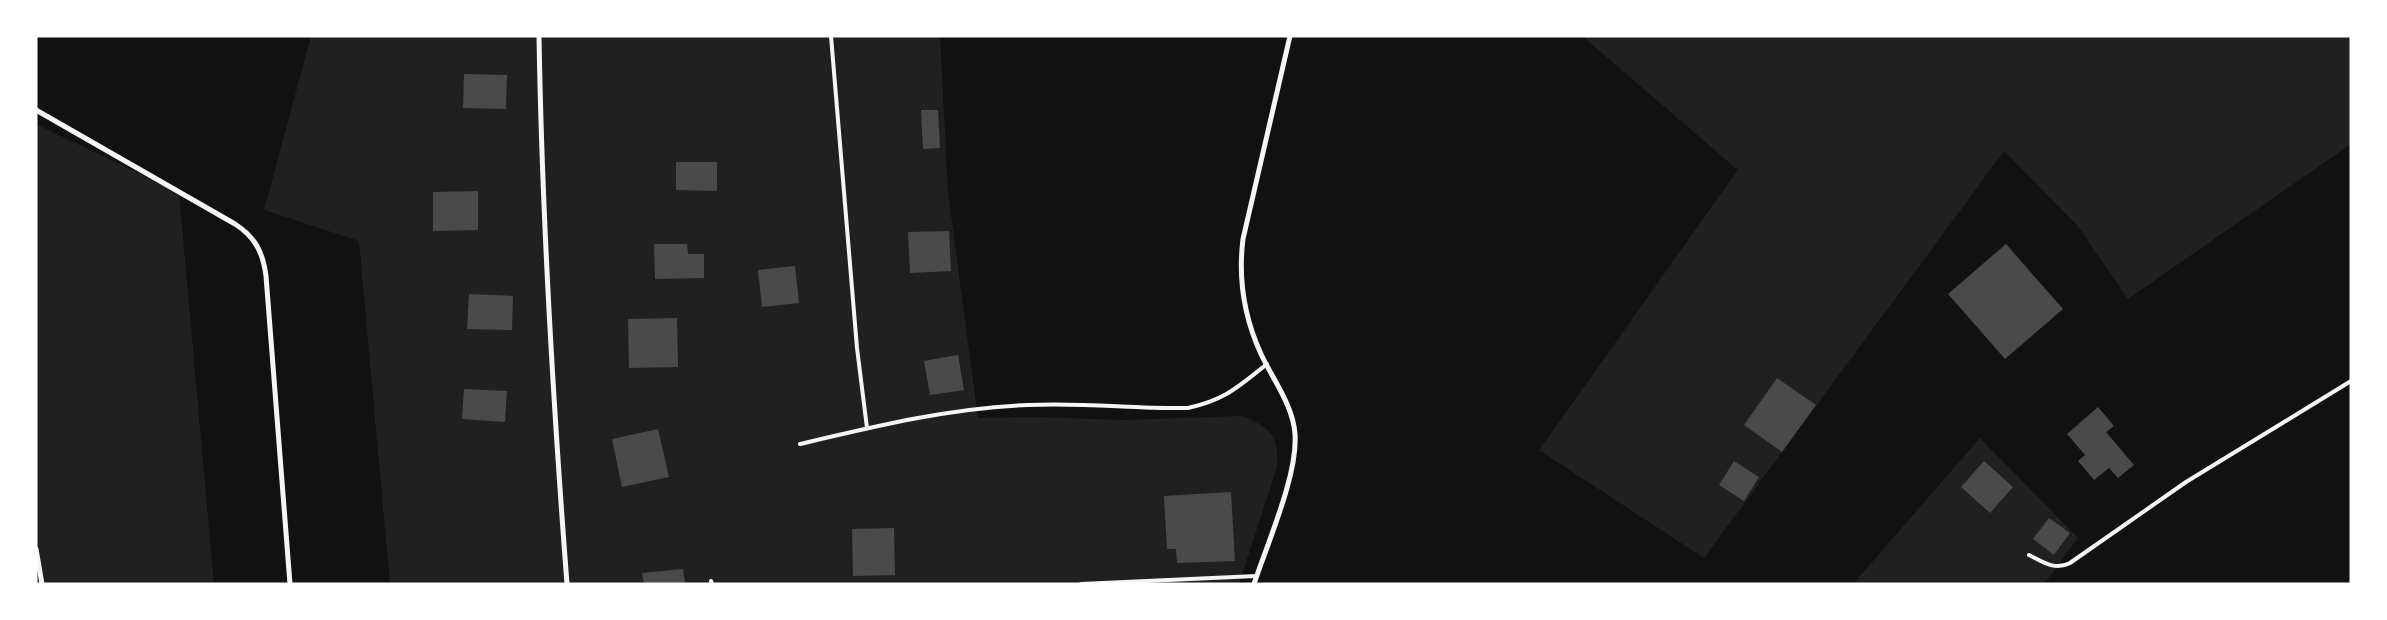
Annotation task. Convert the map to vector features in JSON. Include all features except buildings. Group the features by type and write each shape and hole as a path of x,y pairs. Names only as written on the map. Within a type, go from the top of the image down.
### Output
{"street":[{"path":"539,36 541,145 553,403 567,584"},
{"path":"1254,584 1293,463 1295,434 1292,414 1266,364 1250,327 1242,296 1240,265 1242,239 1290,36"},
{"path":"36,110 235,224 249,235 260,249 266,276 290,584"},
{"path":"36,549 42,584"}],"lane":[{"path":"831,36 857,348 867,428"},
{"path":"800,444 912,418 988,407 1039,405 1188,408 1212,403 1228,394 1266,364"},
{"path":"2029,555 2049,566 2063,567 2070,564 2186,482 2351,381"},
{"path":"1081,584 1256,576"}],"shaded area":[{"path":"311,36 940,36 948,192 978,418 1032,417 1125,420 1242,416 1260,425 1271,434 1274,440 1277,467 1239,584 390,584 359,241 264,210"},
{"path":"1582,36 2351,36 2351,144 2128,299 2077,225 2004,151 1704,558 1539,450 1738,170"},
{"path":"36,124 179,193 214,584 36,584"},
{"path":"1980,438 2078,538 2044,584 1853,584"}]}
